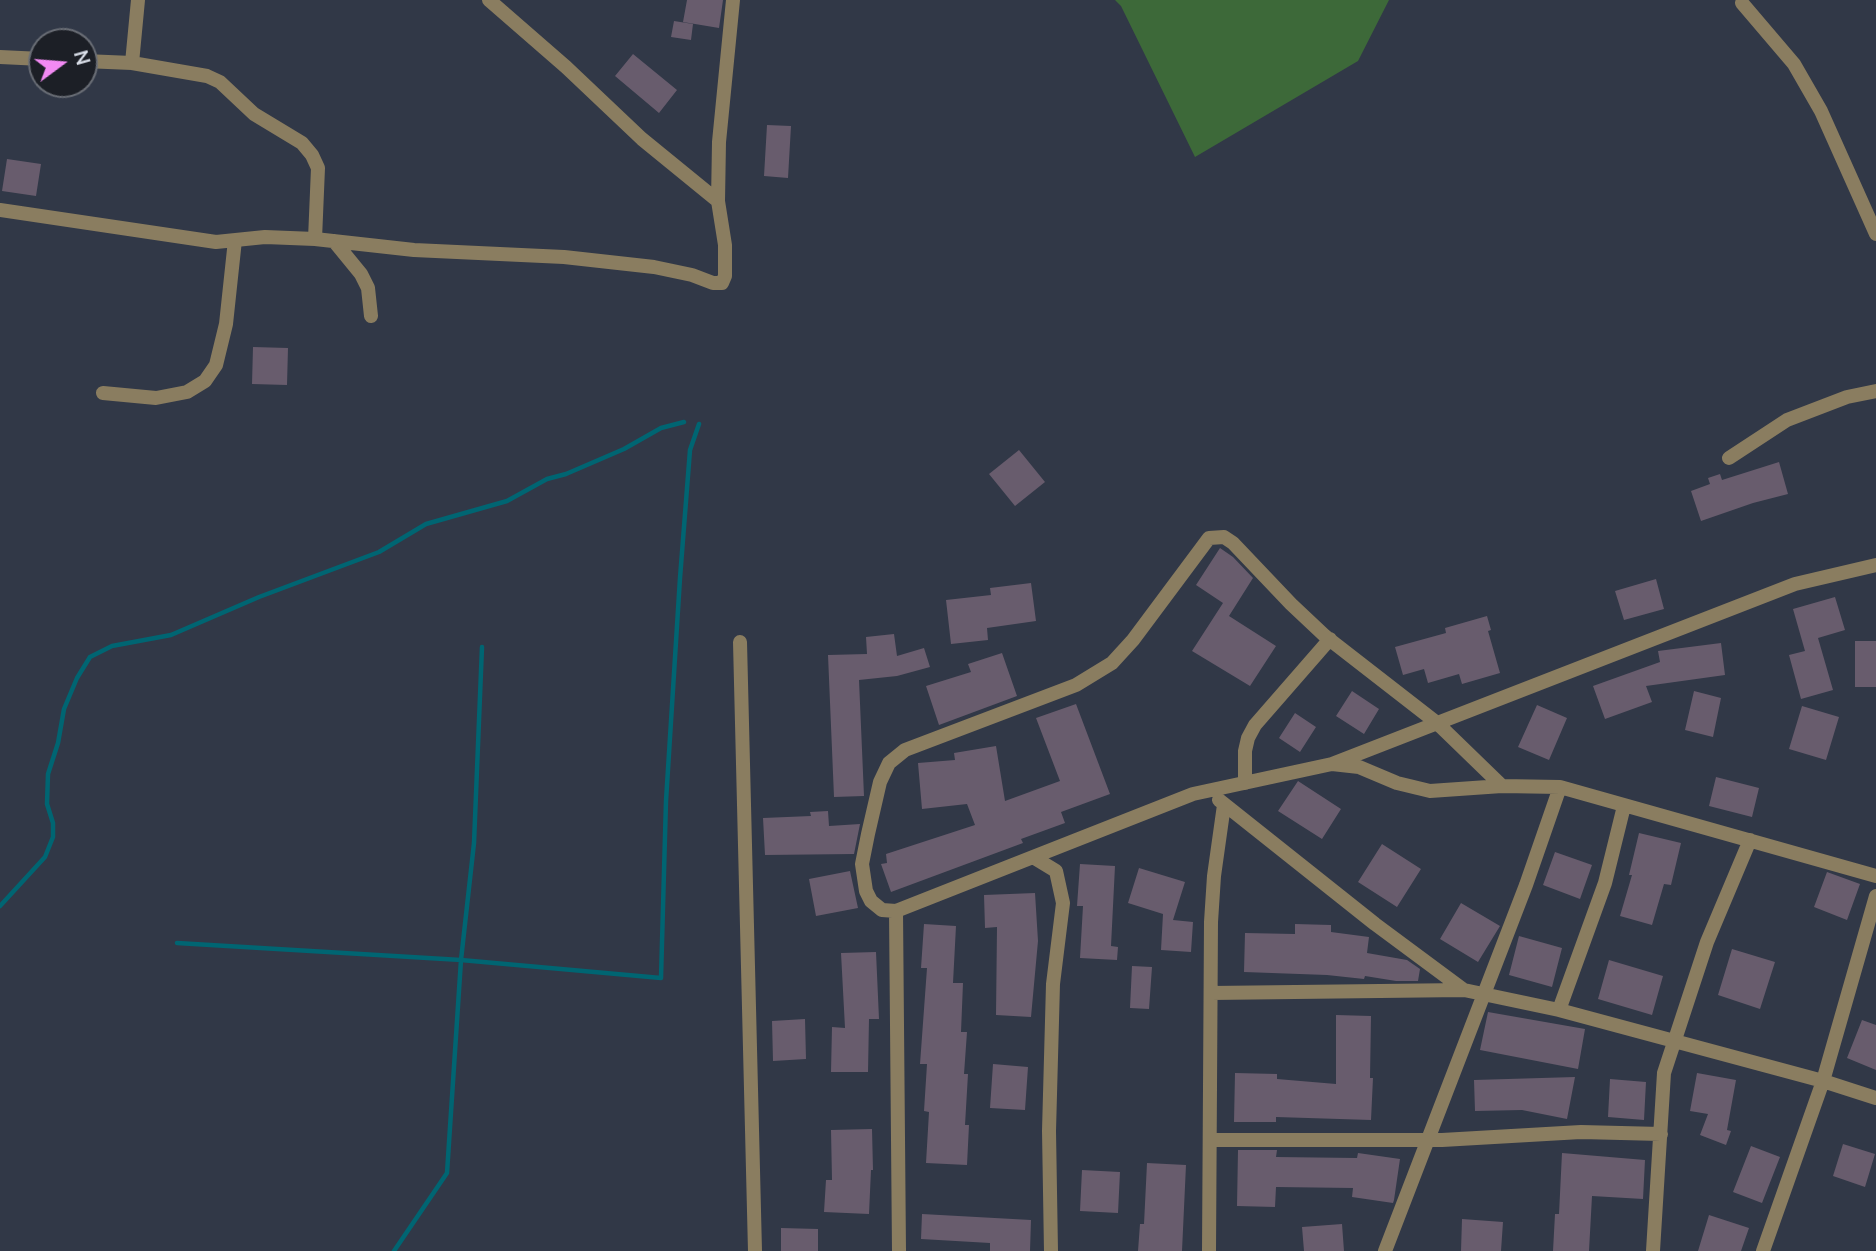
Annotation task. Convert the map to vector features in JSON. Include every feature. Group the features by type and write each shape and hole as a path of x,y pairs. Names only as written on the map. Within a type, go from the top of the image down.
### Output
{"street":[{"path":"132,63 138,0"},
{"path":"489,0 566,67 642,139 718,201"},
{"path":"0,210 216,242 265,237 315,239 414,250 564,257 674,270 719,284 725,280 726,264 718,201 719,142 733,0"},
{"path":"1742,3 1794,64 1814,99 1876,234"},
{"path":"0,57 28,58"},
{"path":"98,62 132,63 207,76 220,82 254,114 302,143 318,168 315,239"},
{"path":"103,393 156,398 187,392 205,381 216,365 226,324 235,240"},
{"path":"334,241 361,274 368,288 371,316"},
{"path":"1729,458 1787,420 1847,397 1876,391"},
{"path":"1502,786 1437,723 1290,604 1233,542 1216,536 1209,538 1133,640 1112,663 1076,685 905,750 889,764 880,782 862,864 870,901 882,909 897,911 1159,806 1207,791 1332,764 1437,723 1795,584 1876,565"},
{"path":"1245,783 1245,751 1255,725 1330,639"},
{"path":"740,642 755,1251"},
{"path":"1332,764 1359,767 1397,783 1430,791 1502,786 1559,787 1876,876"},
{"path":"1385,1251 1526,885 1559,787"},
{"path":"1207,791 1375,924 1464,990"},
{"path":"1209,1251 1213,888 1224,804"},
{"path":"1559,1010 1605,883 1624,806"},
{"path":"1653,1251 1664,1073 1707,942 1751,840"},
{"path":"1033,858 1056,871 1063,902 1053,984 1049,1130 1051,1251"},
{"path":"1763,1251 1823,1081 1876,896"},
{"path":"897,911 900,1251"},
{"path":"1211,993 1464,990 1559,1010 1823,1081 1876,1098"},
{"path":"1210,1140 1428,1140 1581,1132 1661,1135"}],"green space":[{"path":"1115,0 1389,0 1358,61 1195,157 1121,6"}],"building":[{"path":"687,0 723,0 719,28 683,22"},
{"path":"674,21 693,24 691,40 671,37"},
{"path":"633,54 677,90 659,113 615,76"},
{"path":"767,125 791,126 788,178 764,176"},
{"path":"7,159 41,164 36,196 2,191"},
{"path":"253,347 288,348 287,385 252,384"},
{"path":"1019,450 1045,482 1015,506 989,474"},
{"path":"1779,462 1788,494 1701,521 1691,491 1710,484 1708,478 1720,474 1722,480"},
{"path":"1220,548 1253,578 1229,616 1276,646 1250,686 1192,651 1223,603 1196,585"},
{"path":"1656,579 1664,609 1624,620 1615,591"},
{"path":"1031,583 1036,621 987,628 988,640 951,644 946,600 991,595 990,588"},
{"path":"1835,597 1845,630 1818,638 1833,690 1801,699 1789,655 1805,651 1793,609"},
{"path":"1487,616 1491,630 1488,631 1500,673 1462,684 1459,674 1428,683 1424,669 1403,675 1395,647 1446,633 1445,628"},
{"path":"894,634 897,656 924,648 930,667 897,676 859,680 864,796 834,797 828,655 867,654 866,637"},
{"path":"1855,641 1876,641 1876,687 1855,687"},
{"path":"1721,643 1725,675 1646,686 1652,702 1605,719 1593,686 1660,662 1658,651"},
{"path":"1002,653 1017,696 939,725 926,686 971,672 968,664"},
{"path":"1352,691 1379,709 1364,734 1336,716"},
{"path":"1694,691 1721,698 1713,737 1685,730"},
{"path":"1076,704 1110,794 1061,812 1065,823 1021,839 1023,843 891,892 881,864 887,863 886,854 975,825 967,804 922,809 918,763 955,760 954,753 996,746 1005,801 1060,781 1036,718"},
{"path":"1537,705 1567,718 1549,760 1518,747"},
{"path":"1802,706 1839,717 1826,760 1789,749"},
{"path":"1295,713 1316,727 1300,752 1279,738"},
{"path":"1716,777 1759,788 1752,817 1709,806"},
{"path":"1298,781 1341,809 1322,839 1278,811"},
{"path":"828,811 829,826 860,824 854,854 765,855 763,818 811,816 810,812"},
{"path":"1639,833 1681,843 1671,885 1664,884 1652,925 1620,916 1632,875 1629,875"},
{"path":"1382,844 1421,869 1397,907 1358,882"},
{"path":"1555,852 1592,865 1580,899 1543,885"},
{"path":"1080,864 1115,866 1111,946 1118,947 1117,960 1080,958 1083,906 1077,906"},
{"path":"1139,868 1185,882 1173,920 1193,922 1191,952 1161,950 1163,914 1128,903"},
{"path":"850,871 858,908 816,916 809,879"},
{"path":"1827,872 1860,884 1847,920 1814,907"},
{"path":"1035,893 1038,941 1031,1017 996,1015 997,927 985,928 984,895"},
{"path":"1461,903 1500,926 1478,962 1440,939"},
{"path":"924,924 956,926 953,983 963,983 961,1032 967,1032 964,1074 968,1074 965,1125 969,1125 967,1165 926,1163 929,1112 924,1111 927,1064 920,1064 927,968 921,968"},
{"path":"1295,924 1331,925 1331,932 1369,937 1367,953 1407,960 1420,969 1418,981 1365,976 1364,979 1244,972 1245,933 1295,934"},
{"path":"1519,936 1562,948 1552,987 1509,975"},
{"path":"1732,949 1775,962 1760,1009 1718,995"},
{"path":"876,952 879,1019 869,1019 868,1072 831,1072 832,1027 845,1028 841,953"},
{"path":"1609,960 1663,976 1652,1015 1598,999"},
{"path":"1132,966 1152,967 1149,1009 1130,1008"},
{"path":"1488,1012 1585,1029 1578,1069 1480,1050"},
{"path":"1336,1015 1371,1016 1371,1120 1276,1117 1276,1122 1234,1122 1235,1073 1277,1074 1277,1079 1336,1084"},
{"path":"805,1019 806,1059 773,1061 772,1021"},
{"path":"1862,1020 1876,1025 1876,1070 1847,1058"},
{"path":"993,1064 1028,1067 1025,1110 990,1108"},
{"path":"1697,1073 1736,1080 1727,1130 1731,1131 1726,1145 1700,1135 1708,1114 1690,1111"},
{"path":"1575,1077 1567,1119 1522,1110 1475,1111 1474,1080"},
{"path":"1610,1079 1646,1082 1644,1120 1608,1117"},
{"path":"872,1129 873,1170 869,1214 824,1212 826,1180 832,1180 831,1130"},
{"path":"1843,1144 1875,1154 1865,1187 1833,1176"},
{"path":"1751,1146 1780,1157 1762,1203 1733,1192"},
{"path":"1238,1150 1277,1150 1276,1157 1357,1158 1358,1153 1400,1159 1394,1200 1393,1203 1352,1197 1353,1188 1276,1187 1275,1207 1237,1206"},
{"path":"1562,1153 1645,1160 1643,1199 1592,1196 1589,1251 1553,1251 1555,1214 1559,1214"},
{"path":"1147,1163 1186,1165 1182,1251 1138,1251 1140,1224 1144,1224"},
{"path":"1082,1170 1120,1172 1118,1213 1080,1211"},
{"path":"922,1214 1031,1220 1030,1251 990,1251 990,1243 921,1239"},
{"path":"1709,1215 1749,1228 1741,1251 1698,1251"},
{"path":"1462,1219 1503,1222 1501,1251 1461,1251"},
{"path":"1342,1224 1344,1251 1304,1251 1302,1227"},
{"path":"781,1228 818,1229 818,1251 781,1251"}],"waterway":[{"path":"0,906 45,857 53,837 53,823 47,804 48,774 58,743 64,709 77,678 90,657 112,646 171,635 259,597 379,552 426,524 507,501 547,479 566,474 624,449 661,428 684,422"},
{"path":"177,943 461,960 661,978 666,801 680,578 690,450 699,424"},
{"path":"394,1251 447,1173 461,960 474,843 482,647"}]}
